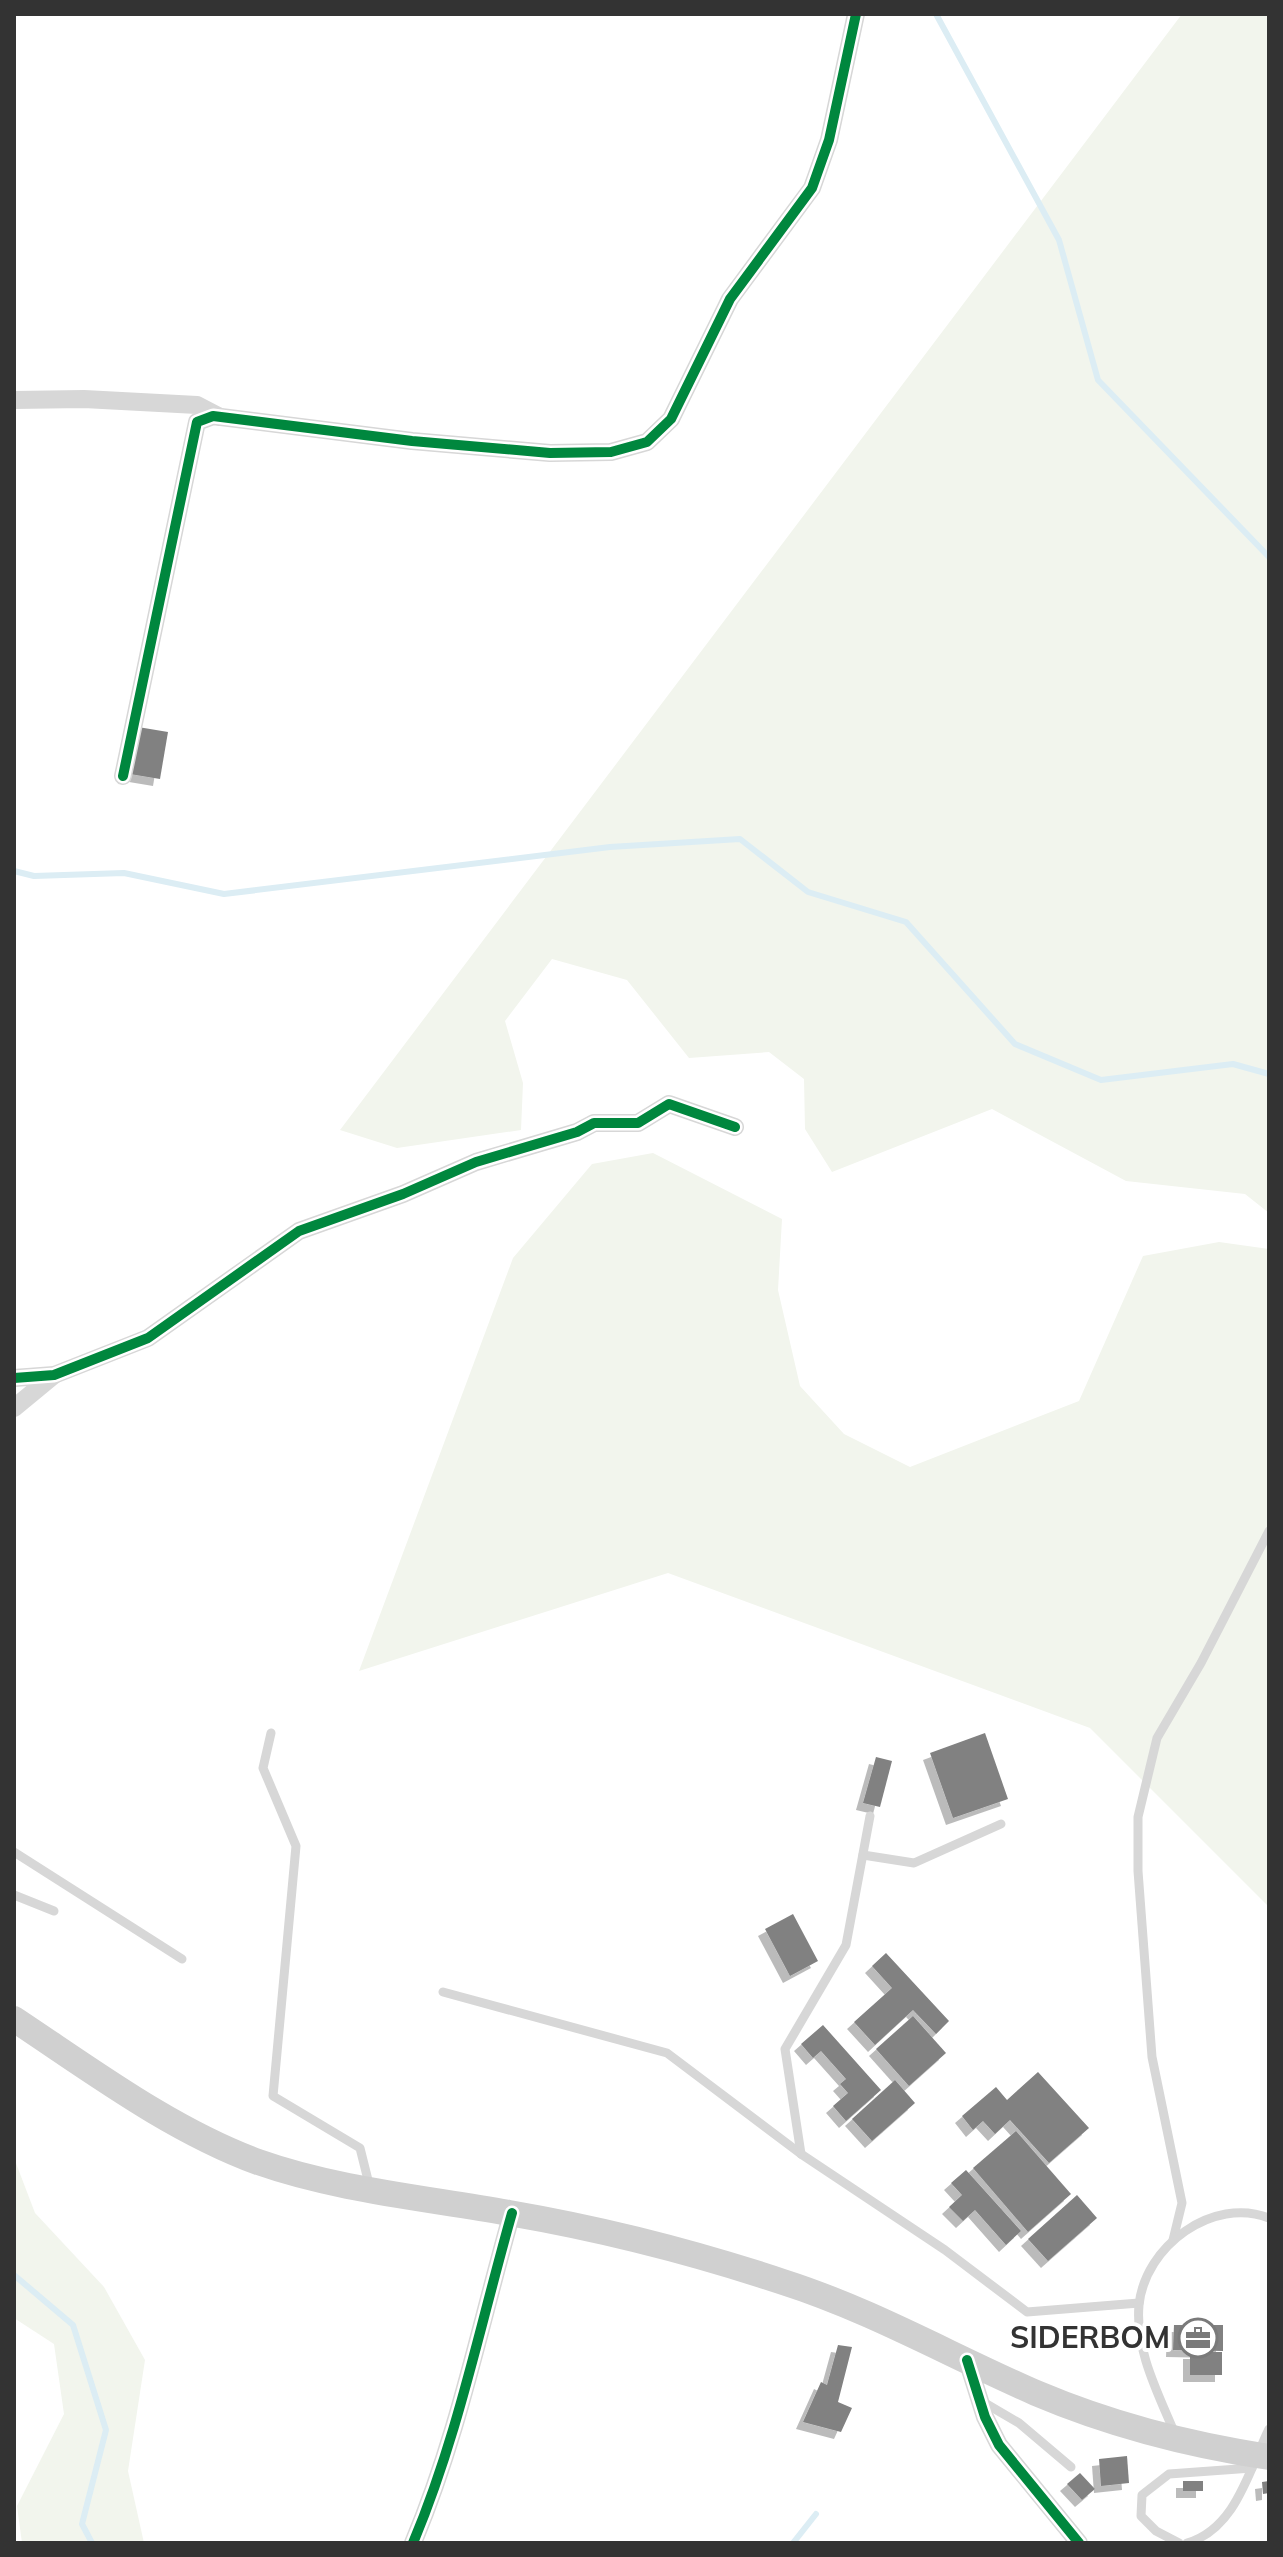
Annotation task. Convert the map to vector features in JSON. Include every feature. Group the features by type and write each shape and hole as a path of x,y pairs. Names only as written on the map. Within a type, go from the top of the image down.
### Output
{"main road":[{"path":"14,2019 152,2108 221,2147 308,2176 512,2213 689,2252 786,2283 889,2322 1038,2394 1178,2441 1259,2460"}],"street":[{"path":"123,776 195,426 204,417 221,418 412,441 550,453 611,452 647,442 671,419 730,299 812,188 829,140 856,14"},
{"path":"14,400 84,399 197,405 221,418"},
{"path":"14,1378 54,1375 148,1338 253,1260 299,1231 403,1194 476,1162 577,1132 594,1123 638,1123 669,1104 735,1127"},
{"path":"14,1408 54,1375"},
{"path":"413,2543 440,2478 461,2412 512,2213"},
{"path":"967,2360 999,2445 1079,2543"}],"lane":[{"path":"1173,2240 1182,2203 1152,2057 1138,1871 1138,1817 1157,1738 1201,1663 1269,1531"},
{"path":"271,1733 263,1768 296,1846 273,2096 360,2148 370,2188"},
{"path":"801,2154 785,2049 846,1945 870,1816"},
{"path":"863,1855 914,1863 1001,1824"},
{"path":"14,1852 182,1959"},
{"path":"14,1895 54,1911"},
{"path":"443,1992 667,2053 801,2154 945,2250 1027,2312 1139,2303"},
{"path":"1178,2441 1142,2351 1139,2303 1153,2265 1173,2240 1196,2222 1251,2211 1269,2218"},
{"path":"980,2401 1019,2423 1071,2467"},
{"path":"1187,2543 1204,2538 1229,2513 1259,2460 1269,2429"},
{"path":"1179,2543 1156,2531 1141,2516 1142,2495 1169,2474 1259,2460"}],"shaded area":[{"path":"1182,14 1269,14 1269,1213 1245,1194 1126,1181 992,1109 832,1172 805,1129 804,1079 769,1052 689,1058 627,980 552,959 505,1021 523,1083 521,1130 397,1148 340,1130"},
{"path":"653,1153 782,1219 778,1290 800,1386 844,1434 910,1467 1079,1401 1143,1256 1219,1242 1269,1249 1269,1907 1090,1728 668,1573 359,1671 513,1258 592,1164"},
{"path":"14,2158 35,2213 104,2287 145,2360 128,2471 144,2543 22,2543 17,2506 64,2414 54,2344 14,2318"}],"building":[{"path":"138,727 168,732 160,779 130,774"},
{"path":"985,1733 1008,1799 953,1818 930,1753"},
{"path":"876,1757 892,1761 880,1807 863,1803"},
{"path":"793,1914 818,1961 790,1976 765,1929"},
{"path":"886,1953 949,2021 936,2034 913,2010 875,2045 854,2022 892,1988 872,1966"},
{"path":"913,2016 946,2053 909,2086 876,2049"},
{"path":"823,2025 881,2090 846,2121 833,2106 848,2093 840,2084 846,2079 821,2051 813,2058 801,2044"},
{"path":"1038,2072 1089,2128 1049,2163 1010,2120 995,2134 983,2121 973,2130 962,2116 996,2087 1007,2100"},
{"path":"895,2080 915,2103 872,2141 852,2119"},
{"path":"1016,2131 1071,2194 1028,2232 973,2168"},
{"path":"966,2170 1021,2231 1006,2245 975,2210 963,2221 949,2207 962,2195 951,2183"},
{"path":"1077,2195 1097,2218 1048,2261 1028,2239"},
{"name":"SIDERBOM","path":"1174,2325 1223,2325 1223,2351 1173,2350"},
{"path":"838,2345 852,2347 838,2402 852,2408 841,2432 803,2422 821,2382 827,2385"},
{"path":"1190,2352 1222,2352 1222,2375 1190,2375"},
{"path":"1127,2456 1129,2483 1101,2486 1099,2459"},
{"path":"1080,2473 1095,2489 1082,2500 1067,2484"},
{"path":"1183,2481 1203,2481 1203,2491 1183,2491"},
{"path":"1269,2481 1269,2493 1263,2494 1262,2482"}],"waterway":[{"path":"936,14 1059,240 1098,380 1269,557"},
{"path":"14,871 34,876 124,873 224,894 610,847 740,839 808,892 906,922 1015,1044 1101,1080 1233,1064 1269,1074"},
{"path":"14,2275 73,2325 106,2430 82,2524 92,2543"},
{"path":"793,2543 816,2514"}],"cycle path":[{"path":"123,776 197,422 213,416 412,441 550,453 611,452 647,442 671,419 730,299 812,188 829,140 856,14"},
{"path":"14,1378 54,1375 148,1338 299,1231 403,1194 476,1162 577,1132 594,1123 638,1123 669,1104 735,1127"},
{"path":"413,2543 456,2421 512,2213"},
{"path":"967,2360 985,2417 999,2445 1079,2543"}],"place":[{"name":"SIDERBOM","path":"1198,2338"}]}
